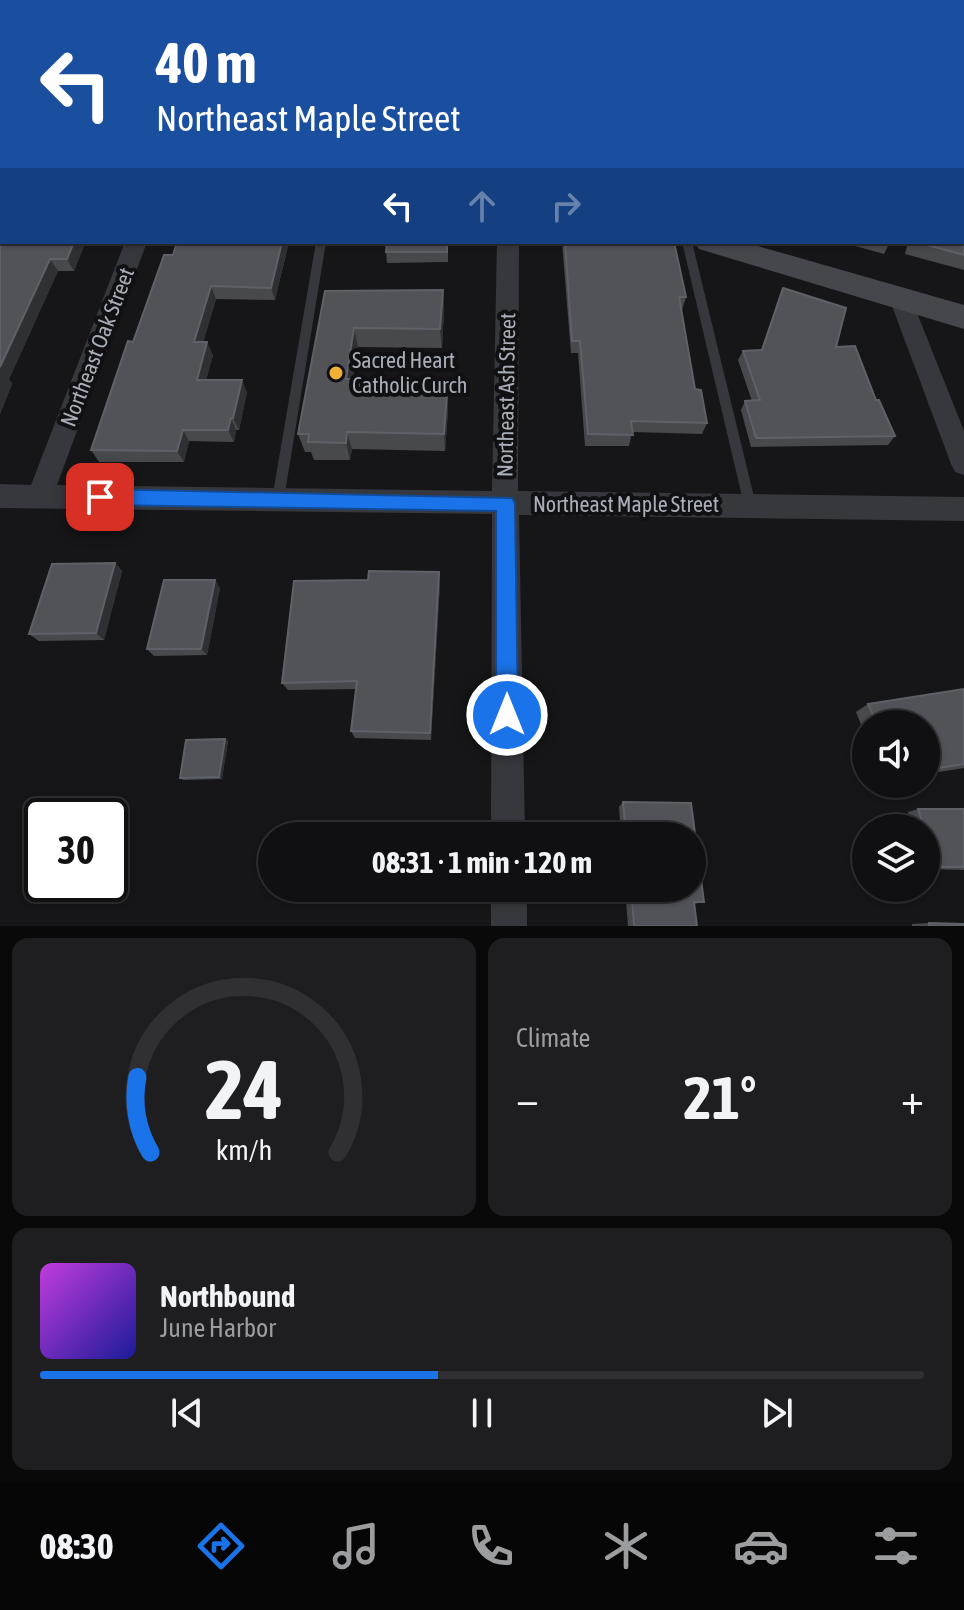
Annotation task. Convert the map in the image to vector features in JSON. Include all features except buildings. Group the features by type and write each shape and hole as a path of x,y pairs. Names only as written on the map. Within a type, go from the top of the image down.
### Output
{"street":[{"name":"Northeast Oak Street","path":"40,496 135,244"},
{"name":"Northeast Ash Street","path":"508,244 505,503 508,822"},
{"path":"716,244 964,317"},
{"path":"900,298 964,464"},
{"name":"Northeast Maple Street","path":"0,496 964,509"},
{"path":"509,902 509,926"}],"lane":[{"path":"278,499 321,244"},
{"path":"687,244 750,505"}],"place":[{"name":"Sacred Heart Catholic Curch","path":"336,373"}],"route":[{"path":"100,497 505,503 507,715"}]}
